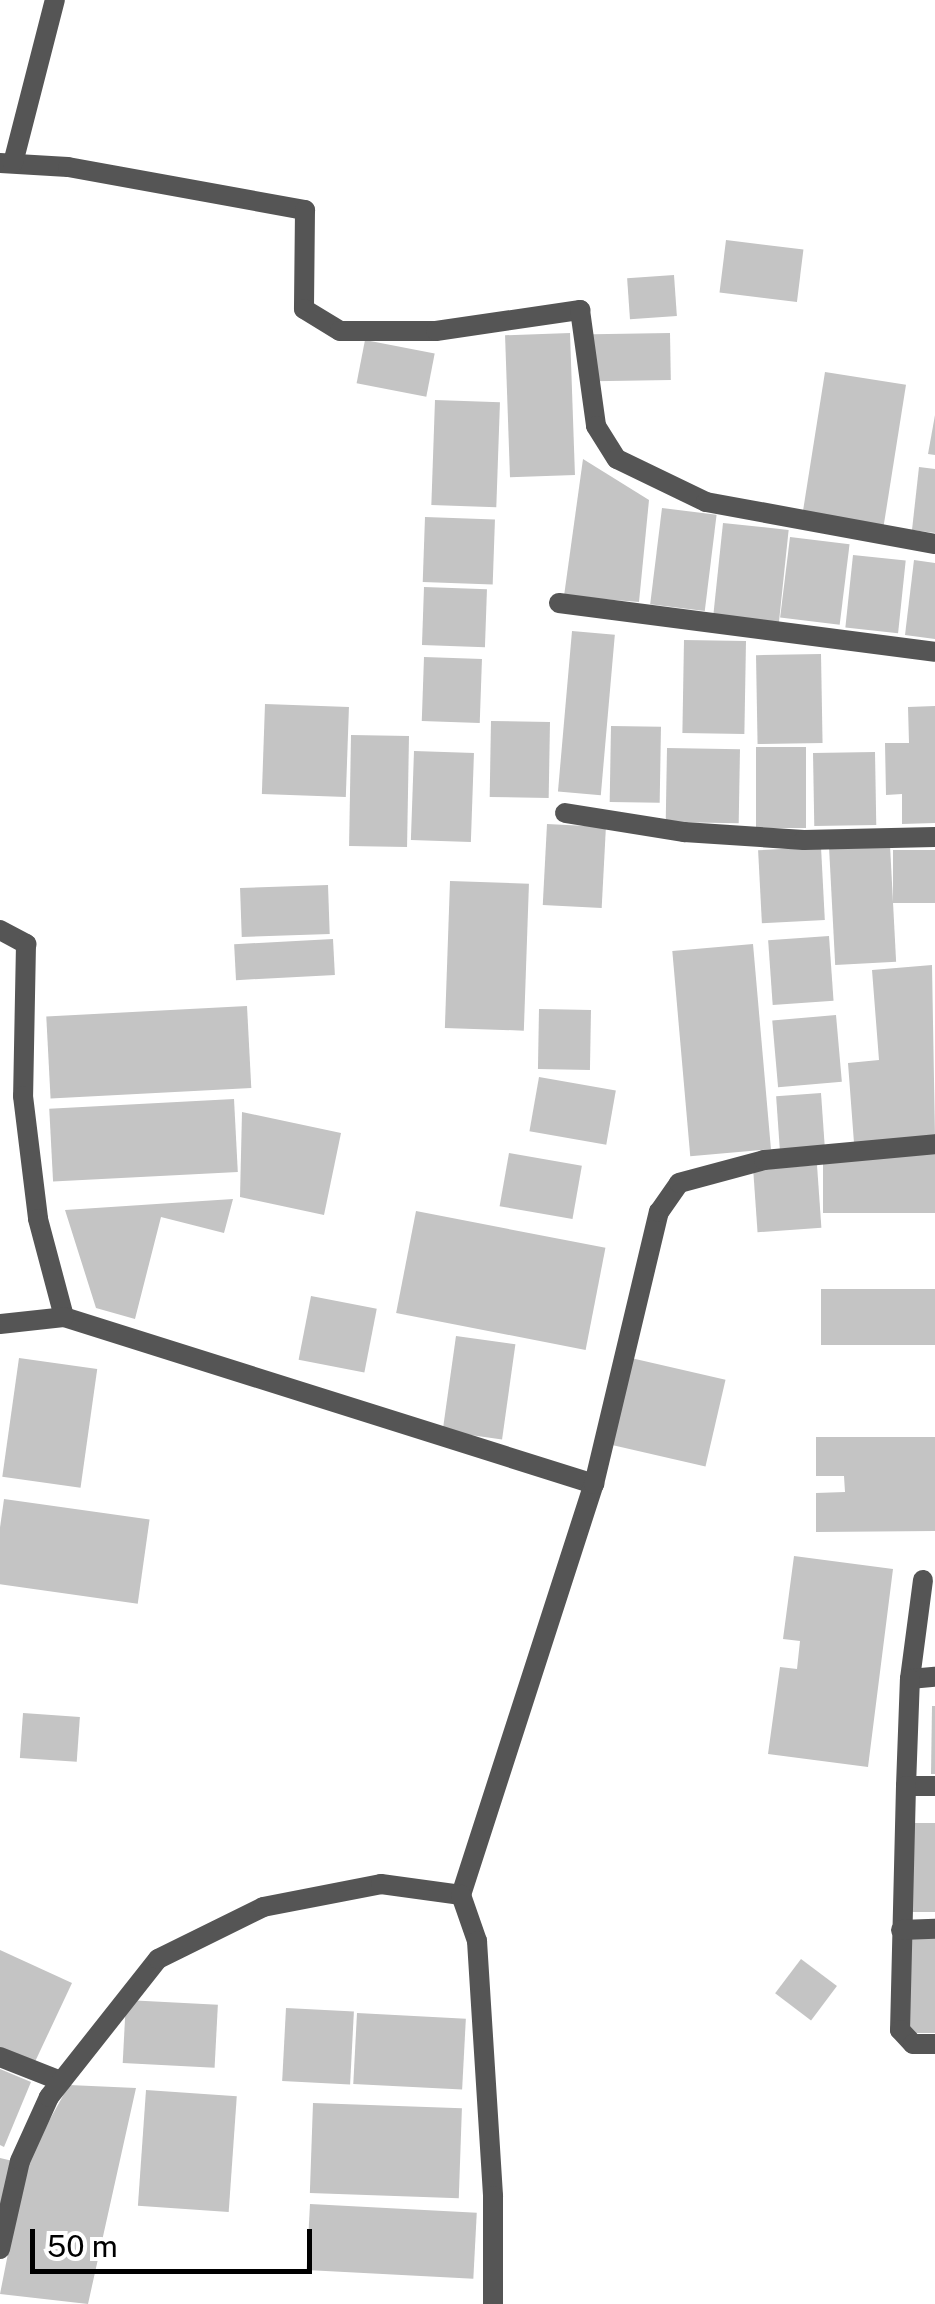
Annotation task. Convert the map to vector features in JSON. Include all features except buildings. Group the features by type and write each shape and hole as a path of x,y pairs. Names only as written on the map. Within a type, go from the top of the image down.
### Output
{"street":[{"path":"54,0 6,163 68,167 305,210 304,309 340,330 436,330 580,310 596,426 617,459 706,502 935,544"},
{"path":"559,602 935,652"},
{"path":"564,814 684,832 804,840 935,837"},
{"path":"0,930 26,944 23,1096 38,1219 64,1318"},
{"path":"492,2304 478,1941 462,1894 594,1484 659,1212 679,1183 764,1160 935,1144"},
{"path":"0,1324 64,1318 594,1484"},
{"path":"923,1580 910,1678 900,2030 913,2044 935,2044"},
{"path":"910,1678 935,1677"},
{"path":"906,1786 935,1786"},
{"path":"0,2249 10,2157 61,2081 158,1959 263,1907 381,1884 462,1894"},
{"path":"901,1930 935,1930"},
{"path":"0,2057 61,2081"}]}
